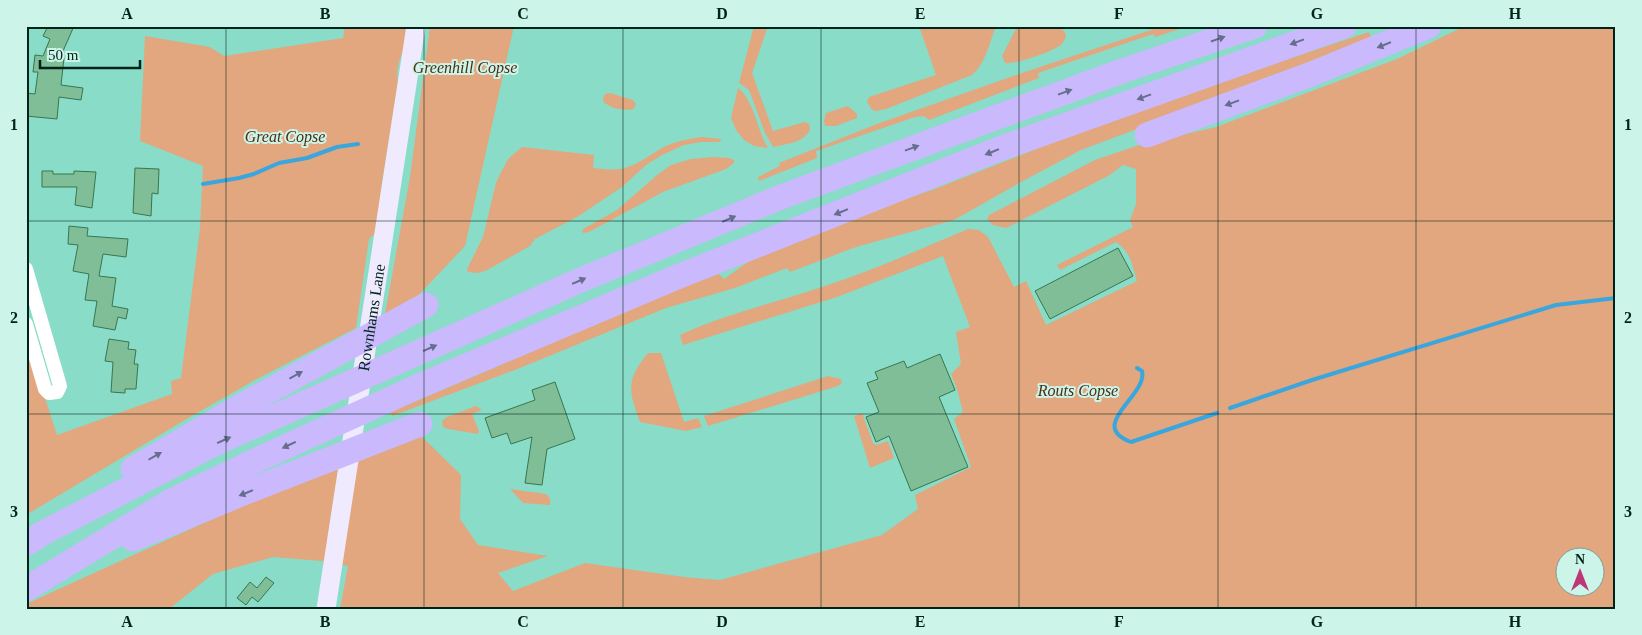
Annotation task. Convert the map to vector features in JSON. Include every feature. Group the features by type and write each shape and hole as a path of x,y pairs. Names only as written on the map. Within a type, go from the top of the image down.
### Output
{"highway":[{"path":"35,539 216,443 576,282 781,197 1122,71 1255,26"},
{"path":"26,589 171,501 420,386 677,277 999,149 1344,26"},
{"path":"1147,135 1308,75 1429,26"},
{"path":"35,539 127,472 241,406 426,305"},
{"path":"61,569 242,494 420,424"}],"street":[{"name":"Rownhams Lane","path":"326,609 416,26"},
{"path":"26,269 60,386 56,392 49,392 45,389 26,324"}],"green space":[{"name":"Great Copse","path":"345,26 411,26 398,67 398,83 376,232 369,239 356,328 255,380 26,515 26,339 57,435 172,394 171,381 181,378 200,228 203,166 140,141 145,36 210,47 224,56 343,38"},
{"name":"Greenhill Copse","path":"430,26 514,26 465,246 413,301 385,314 410,177"},
{"path":"754,26 768,26 752,73 773,131 805,122 809,124 810,129 807,134 794,142 773,147 765,133 749,90 739,83"},
{"path":"919,26 996,26 984,59 972,75 886,109 872,110 867,102 869,97 936,75"},
{"path":"1059,26 1066,36 1060,45 1048,51 1024,60 1005,63 1002,56 1017,27"},
{"path":"1163,26 1189,26 1155,37 1153,34 1038,73 1039,78 929,120 924,116 915,117 816,151 817,158 759,181 758,177 780,166 779,163 877,124"},
{"name":"Routs Copse","path":"1465,26 1616,26 1616,609 340,609 348,566 322,561 273,557 213,574 169,609 26,609 26,604 331,465 417,432 461,475 460,519 478,545 548,556 498,573 513,591 585,563 684,577 720,580 882,535 918,509 915,495 971,467 954,419 963,412 951,374 961,364 956,332 970,327 943,256 837,297 683,345 680,335 732,315 841,281 968,229 979,230 988,237 1014,287 1026,281 1046,325 1137,281 1128,255 1116,242 1060,270 1057,265 1133,227 1130,220 1136,204 1136,169 1123,165 1108,176 1006,228 993,225 987,219 989,215 1095,160 1142,144 1216,127 1397,59"},
{"path":"1369,32 1371,37 1249,87 1081,150 954,220 856,247 790,272 787,268 735,288 666,308 515,370 392,416 391,412 688,284 719,274 724,279 752,259 894,203 1072,135"},
{"path":"738,88 752,108 768,148 754,146 744,140 736,130 731,118"},
{"path":"610,93 633,100 636,104 634,109 617,109 606,104 603,98 605,94"},
{"path":"848,106 857,114 857,118 836,126 825,126 826,113"},
{"path":"702,137 721,139 720,142 701,142 684,145 662,155 646,165 622,187 577,217 535,239 530,246 487,270 478,273 468,272 467,269 483,237 496,183 509,158 522,147 594,155 593,168 609,170 625,168 635,164 669,145 683,140"},
{"path":"729,158 734,160 734,163 726,169 663,192 589,232 583,233 582,230 617,210 671,165 691,159"},
{"path":"648,353 661,353 684,422 698,418 702,427 686,431 640,422 633,402 631,386 636,371"},
{"path":"828,376 841,379 842,383 838,386 708,426 704,416"},
{"path":"476,406 482,410 472,414 479,431 478,434 443,427 442,421 447,417"},
{"path":"862,413 873,443 876,445 888,441 894,458 870,468 854,416"},
{"path":"510,489 546,494 550,498 550,505 523,503"}],"building":[{"path":"48,26 74,26 60,58 64,58 61,85 83,88 81,100 59,97 57,119 26,116 26,93 35,94 38,72 33,72 35,55 43,56 50,39 43,36"},
{"path":"135,168 159,169 158,194 152,193 151,216 133,213"},
{"path":"42,171 53,171 53,174 74,174 74,171 96,172 92,208 75,205 77,187 42,187"},
{"path":"69,226 88,228 87,236 128,239 126,257 103,254 99,276 116,278 112,306 128,309 126,319 118,317 115,330 93,326 97,301 85,300 89,274 73,271 78,245 68,244"},
{"path":"1118,248 1133,276 1050,319 1035,291"},
{"path":"109,339 129,342 128,349 136,350 134,364 138,364 136,389 125,389 125,393 111,392 113,362 105,361"},
{"path":"940,354 955,390 939,397 968,467 911,491 889,436 876,442 866,417 879,412 867,383 878,379 875,372 904,361 907,368"},
{"path":"555,382 575,439 547,449 542,485 525,483 532,437 511,444 507,433 492,438 485,418 535,400 532,390"},
{"path":"266,577 274,583 258,602 252,597 246,605 237,598 250,582 257,588"}],"waterway":[{"path":"203,184 239,178 254,174 279,163 307,158 337,147 358,144"},
{"path":"1230,408 1312,380 1556,305 1616,298"},
{"path":"1137,368 1142,371 1141,381 1116,419 1115,427 1119,435 1131,442 1217,413"}]}
